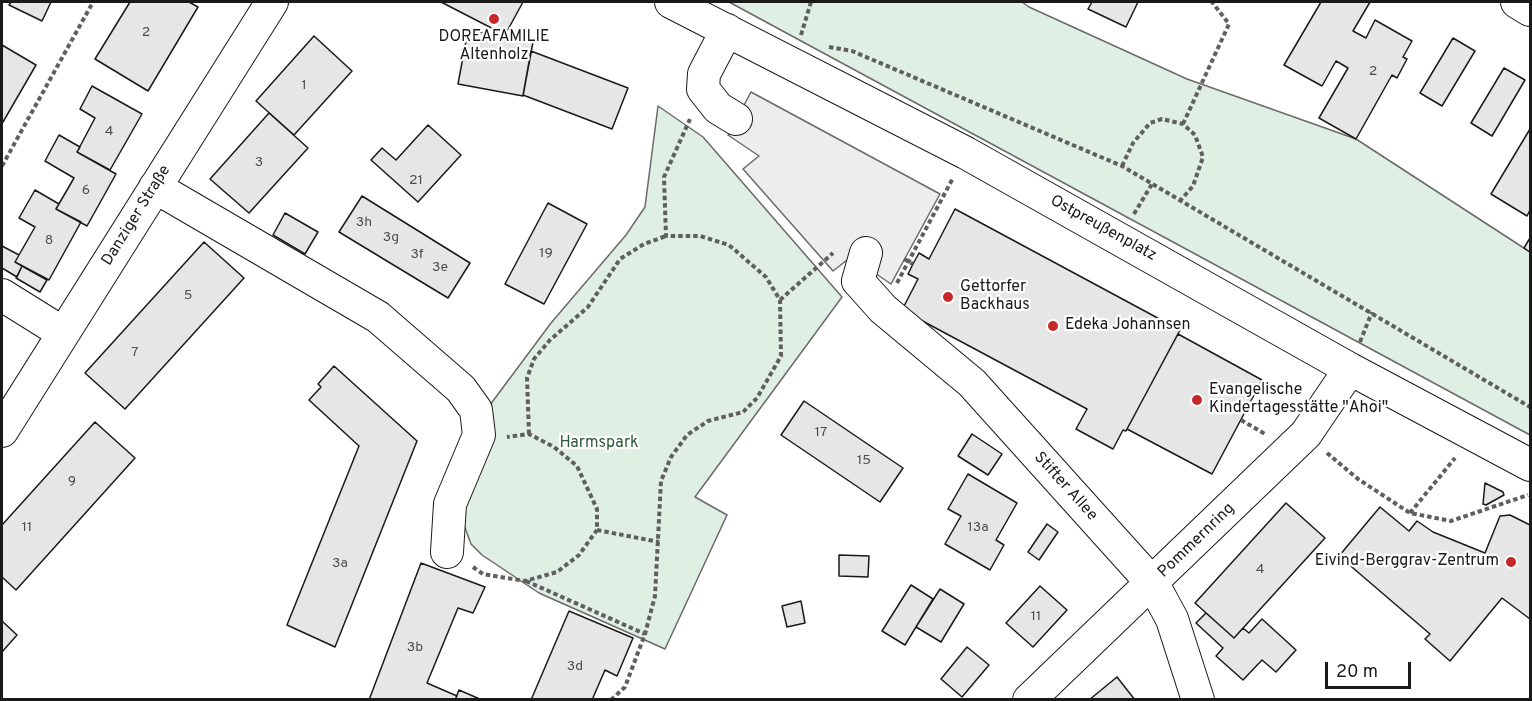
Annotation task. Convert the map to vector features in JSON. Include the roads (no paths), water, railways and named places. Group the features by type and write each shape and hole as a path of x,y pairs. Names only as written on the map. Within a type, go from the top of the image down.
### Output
{"street":[{"name":"Danziger Straße","path":"2,430 272,2"},
{"name":"Ostpreußenplatz","path":"671,2 966,153 1350,369 1530,465"},
{"path":"1517,2 1530,10"},
{"path":"727,30 704,74 703,89 718,108 736,119"},
{"path":"155,187 378,317 461,389 476,410 479,435 450,504 447,552"},
{"name":"Stifter Allee","path":"851,252 858,281 883,309 972,383 1153,584 1172,619 1198,699"},
{"path":"2,295 63,333"},
{"name":"Pommernring","path":"1029,699 1153,584 1306,434 1350,369"}],"place":[{"name":"DOREAFAMILIE Altenholz","path":"494,19"},
{"name":"Gettorfer Backhaus","path":"948,297"},
{"name":"Edeka Johannsen","path":"1053,326"},
{"name":"Evangelische Kindertagesstätte \"Ahoi\"","path":"1197,400"},
{"name":"Eivind-Berggrav-Zentrum","path":"1511,562"}],"park label":[{"name":"Harmspark","path":"599,444"}]}
